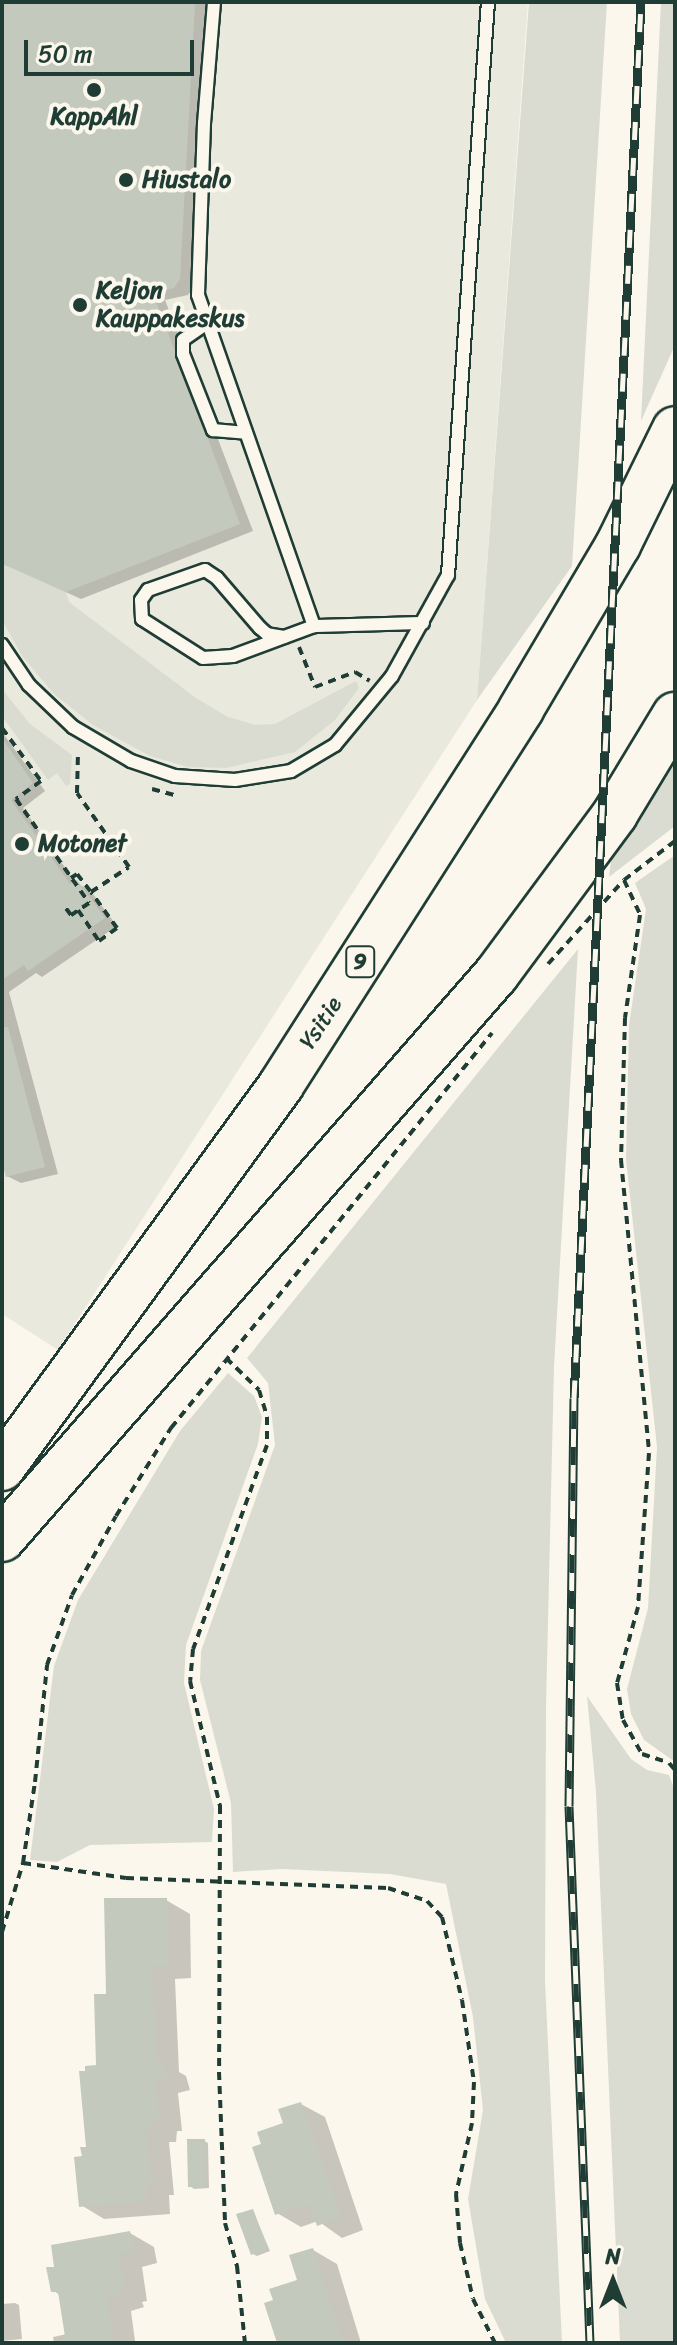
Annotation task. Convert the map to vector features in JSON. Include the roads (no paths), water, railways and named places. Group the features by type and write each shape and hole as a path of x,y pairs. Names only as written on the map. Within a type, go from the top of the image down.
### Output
{"highway":[{"name":"Ysitie","path":"2,1468 67,1384 289,1072 521,709 618,545 675,429"},
{"path":"2,1539 496,975 615,814 675,715"}],"lane":[{"path":"214,2 198,295 314,626"},
{"path":"2,645 29,685 73,727 131,761 175,776 235,780 291,771 335,745 382,688 423,623 448,575 488,2"},
{"path":"207,323 183,340 183,354 213,430 246,433"},
{"path":"284,637 267,634 217,578 205,570 148,590 141,600 142,619 203,658 233,656 314,626 423,623"}],"railway":[{"path":"590,2343 569,1806 574,1398 641,2"}],"place":[{"name":"KappAhl","path":"94,90"},
{"name":"Hiustalo","path":"126,180"},
{"name":"Keljon Kauppakeskus","path":"80,305"},
{"name":"Motonet","path":"22,844"}]}
